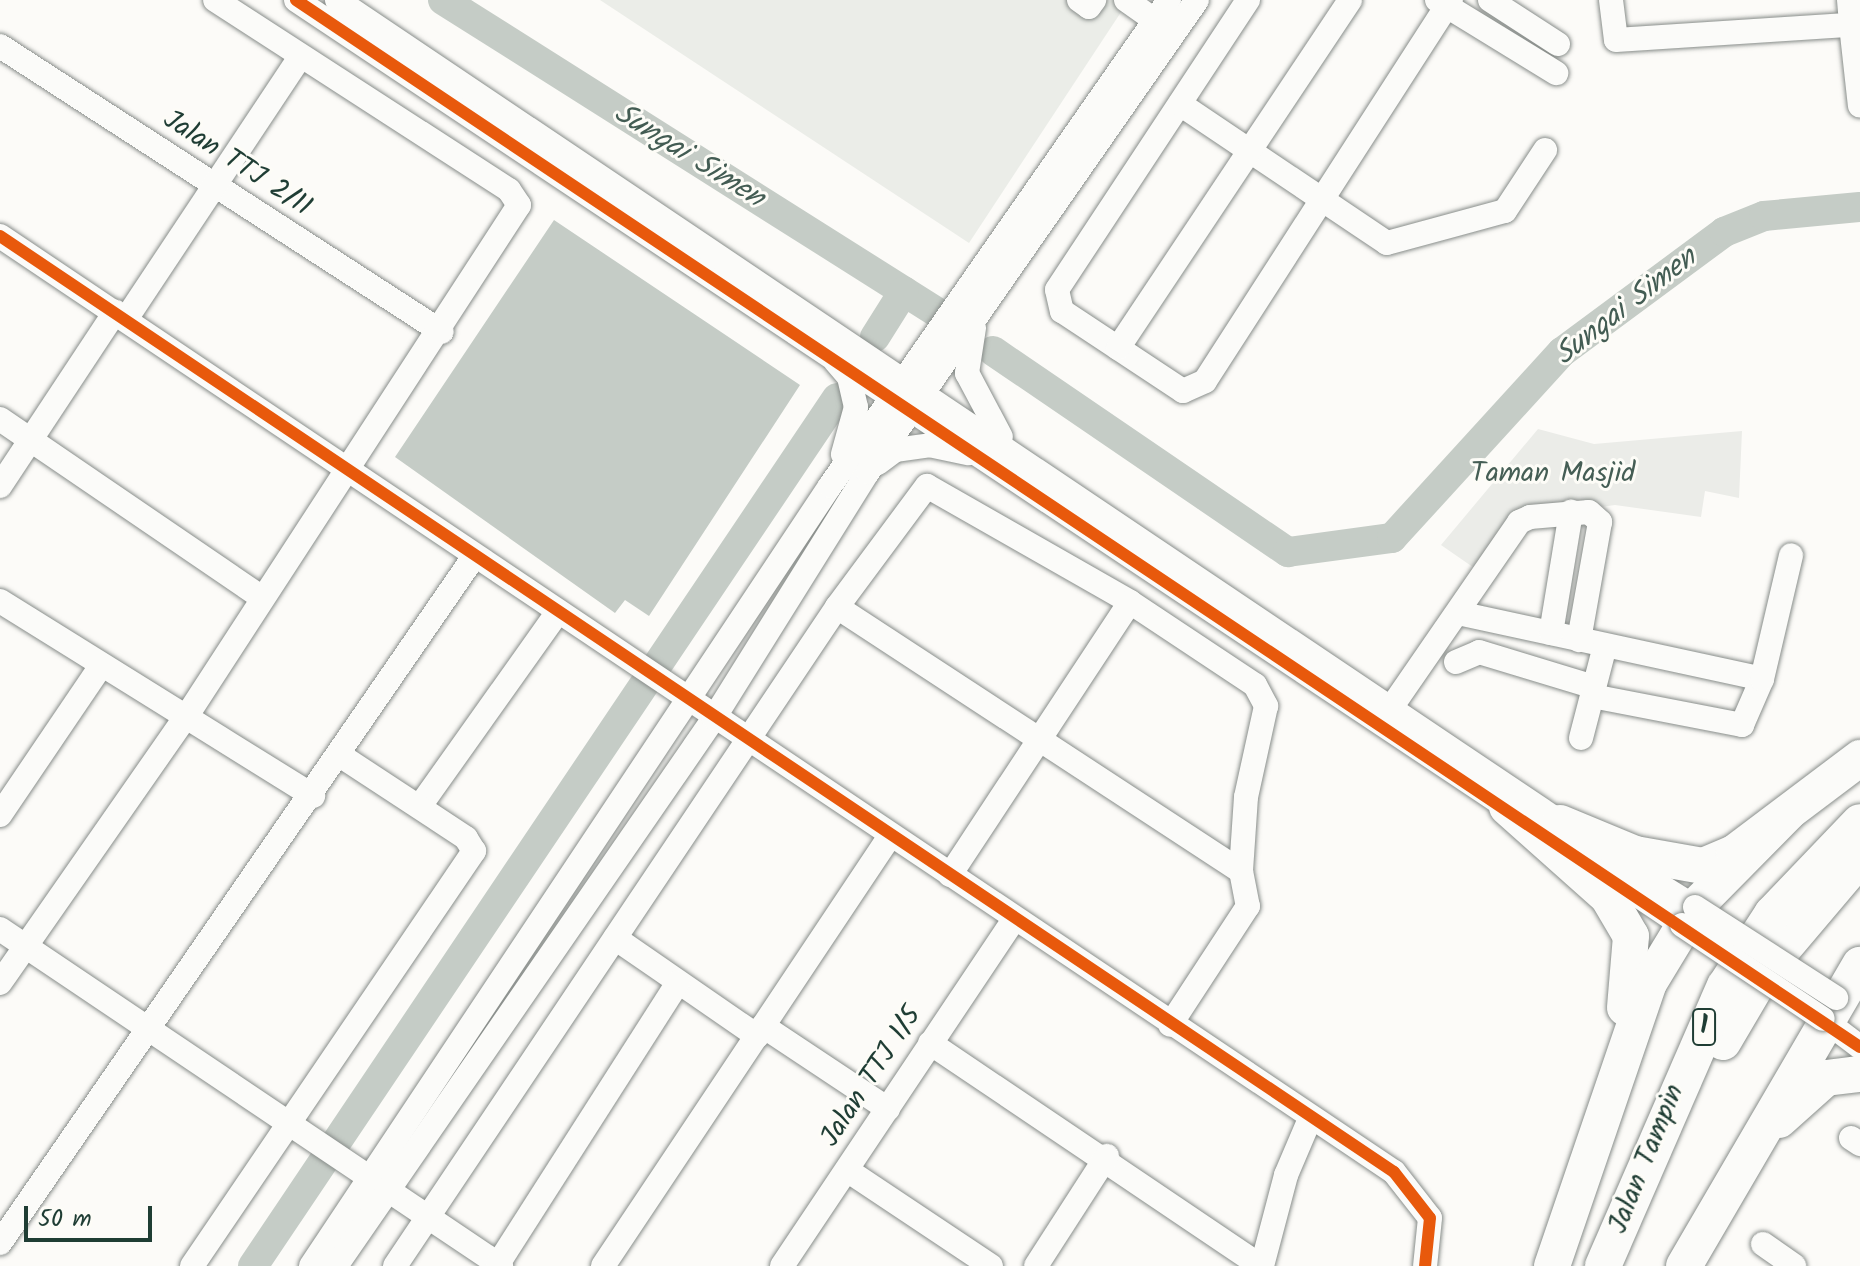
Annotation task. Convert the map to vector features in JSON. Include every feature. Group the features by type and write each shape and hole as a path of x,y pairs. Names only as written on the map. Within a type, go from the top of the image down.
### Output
{"highway":[{"path":"1560,823 1685,867 1717,862 1860,758"},
{"path":"1507,807 1608,897 1631,936 1632,971 1605,1099"},
{"path":"1552,1266 1605,1099 1649,983 1688,916 1788,813"},
{"name":"Jalan Tampin","path":"1603,1266 1731,974 1772,914 1860,822"},
{"name":"Jalan Tampin","path":"1622,1266 1743,1003 1860,858"},
{"path":"1684,1266 1732,1179 1840,1009 1860,965"},
{"path":"1732,1179 1799,1096 1826,1078 1860,1074"}],"street":[{"path":"0,983 188,714 262,598 349,473 442,332 519,205 509,190 215,0"},
{"path":"296,0 827,352 909,393"},
{"path":"337,0 909,393 1386,715 1560,823 1688,916"},
{"path":"1079,0 1089,7 1094,0"},
{"path":"311,1266 379,1183 714,718 868,472 909,393 1162,10 1126,0"},
{"path":"999,453 976,398 966,358 976,323 1003,278 1197,0"},
{"path":"1248,0 1057,290 1062,311 1183,391 1205,381 1445,2 1556,73"},
{"path":"1118,348 1350,0"},
{"path":"1490,0 1558,44"},
{"path":"1611,0 1616,40 1855,25"},
{"path":"1849,0 1855,25 1860,106"},
{"name":"Jalan TTJ 2/11","path":"4,57 216,186 442,332"},
{"path":"0,486 30,439 216,186 300,57"},
{"path":"1180,104 1246,152 1387,243 1505,211 1545,150"},
{"path":"0,236 473,558 950,875 1309,1121 1394,1172 1430,1218 1425,1266"},
{"path":"336,1266 379,1183 830,486 1003,278"},
{"path":"827,352 849,377 856,407 830,486"},
{"path":"0,419 262,598"},
{"path":"868,472 895,450 929,445 999,453"},
{"path":"395,1266 837,607 927,486 1130,602 1255,685 1266,706 1246,797 1241,871 1248,906 1170,1025"},
{"path":"1386,715 1519,522 1571,512 1589,512 1600,522 1579,640"},
{"path":"1551,633 1571,512"},
{"path":"1456,662 1479,652 1593,692 1742,725 1762,679 1791,555"},
{"path":"0,1243 341,756 473,558"},
{"path":"0,601 101,666 188,714 313,796"},
{"path":"950,875 1041,742 1130,602"},
{"path":"837,607 1241,871"},
{"path":"420,806 557,613"},
{"path":"1458,613 1762,679"},
{"path":"1581,738 1605,646"},
{"path":"0,815 101,666"},
{"path":"1386,715 1507,807 1840,1009 1860,1047"},
{"path":"192,1266 297,1128 468,866 474,851 466,838 341,756"},
{"path":"603,1266 890,836"},
{"name":"Jalan TTJ 1/5","path":"782,1266 1013,921"},
{"path":"0,929 499,1265 678,983"},
{"path":"615,938 678,983 888,1109"},
{"path":"930,1043 1107,1156 1261,1266 1286,1175 1309,1121"},
{"path":"1036,1266 1107,1156"},
{"path":"847,1170 976,1262"},
{"path":"1763,1244 1794,1266"}],"shaded area":[{"path":"600,0 1129,0 969,243"},
{"path":"554,220 800,385 649,616 625,600 615,613 395,457"}],"green space":[{"name":"Taman Masjid","path":"1538,429 1594,444 1742,431 1739,498 1705,491 1701,517 1615,505 1530,517 1480,572 1441,545"}],"waterway":[{"name":"Sungai Simen","path":"443,0 935,311"},
{"name":"Sungai Simen","path":"993,351 1288,552 1392,538 1562,352 1724,232 1764,216 1860,207"},
{"path":"875,337 904,291"},
{"path":"253,1266 837,398"}],"cycle path":[{"path":"296,0 1860,1047"},
{"path":"0,236 1394,1172 1430,1218 1425,1266"}]}
